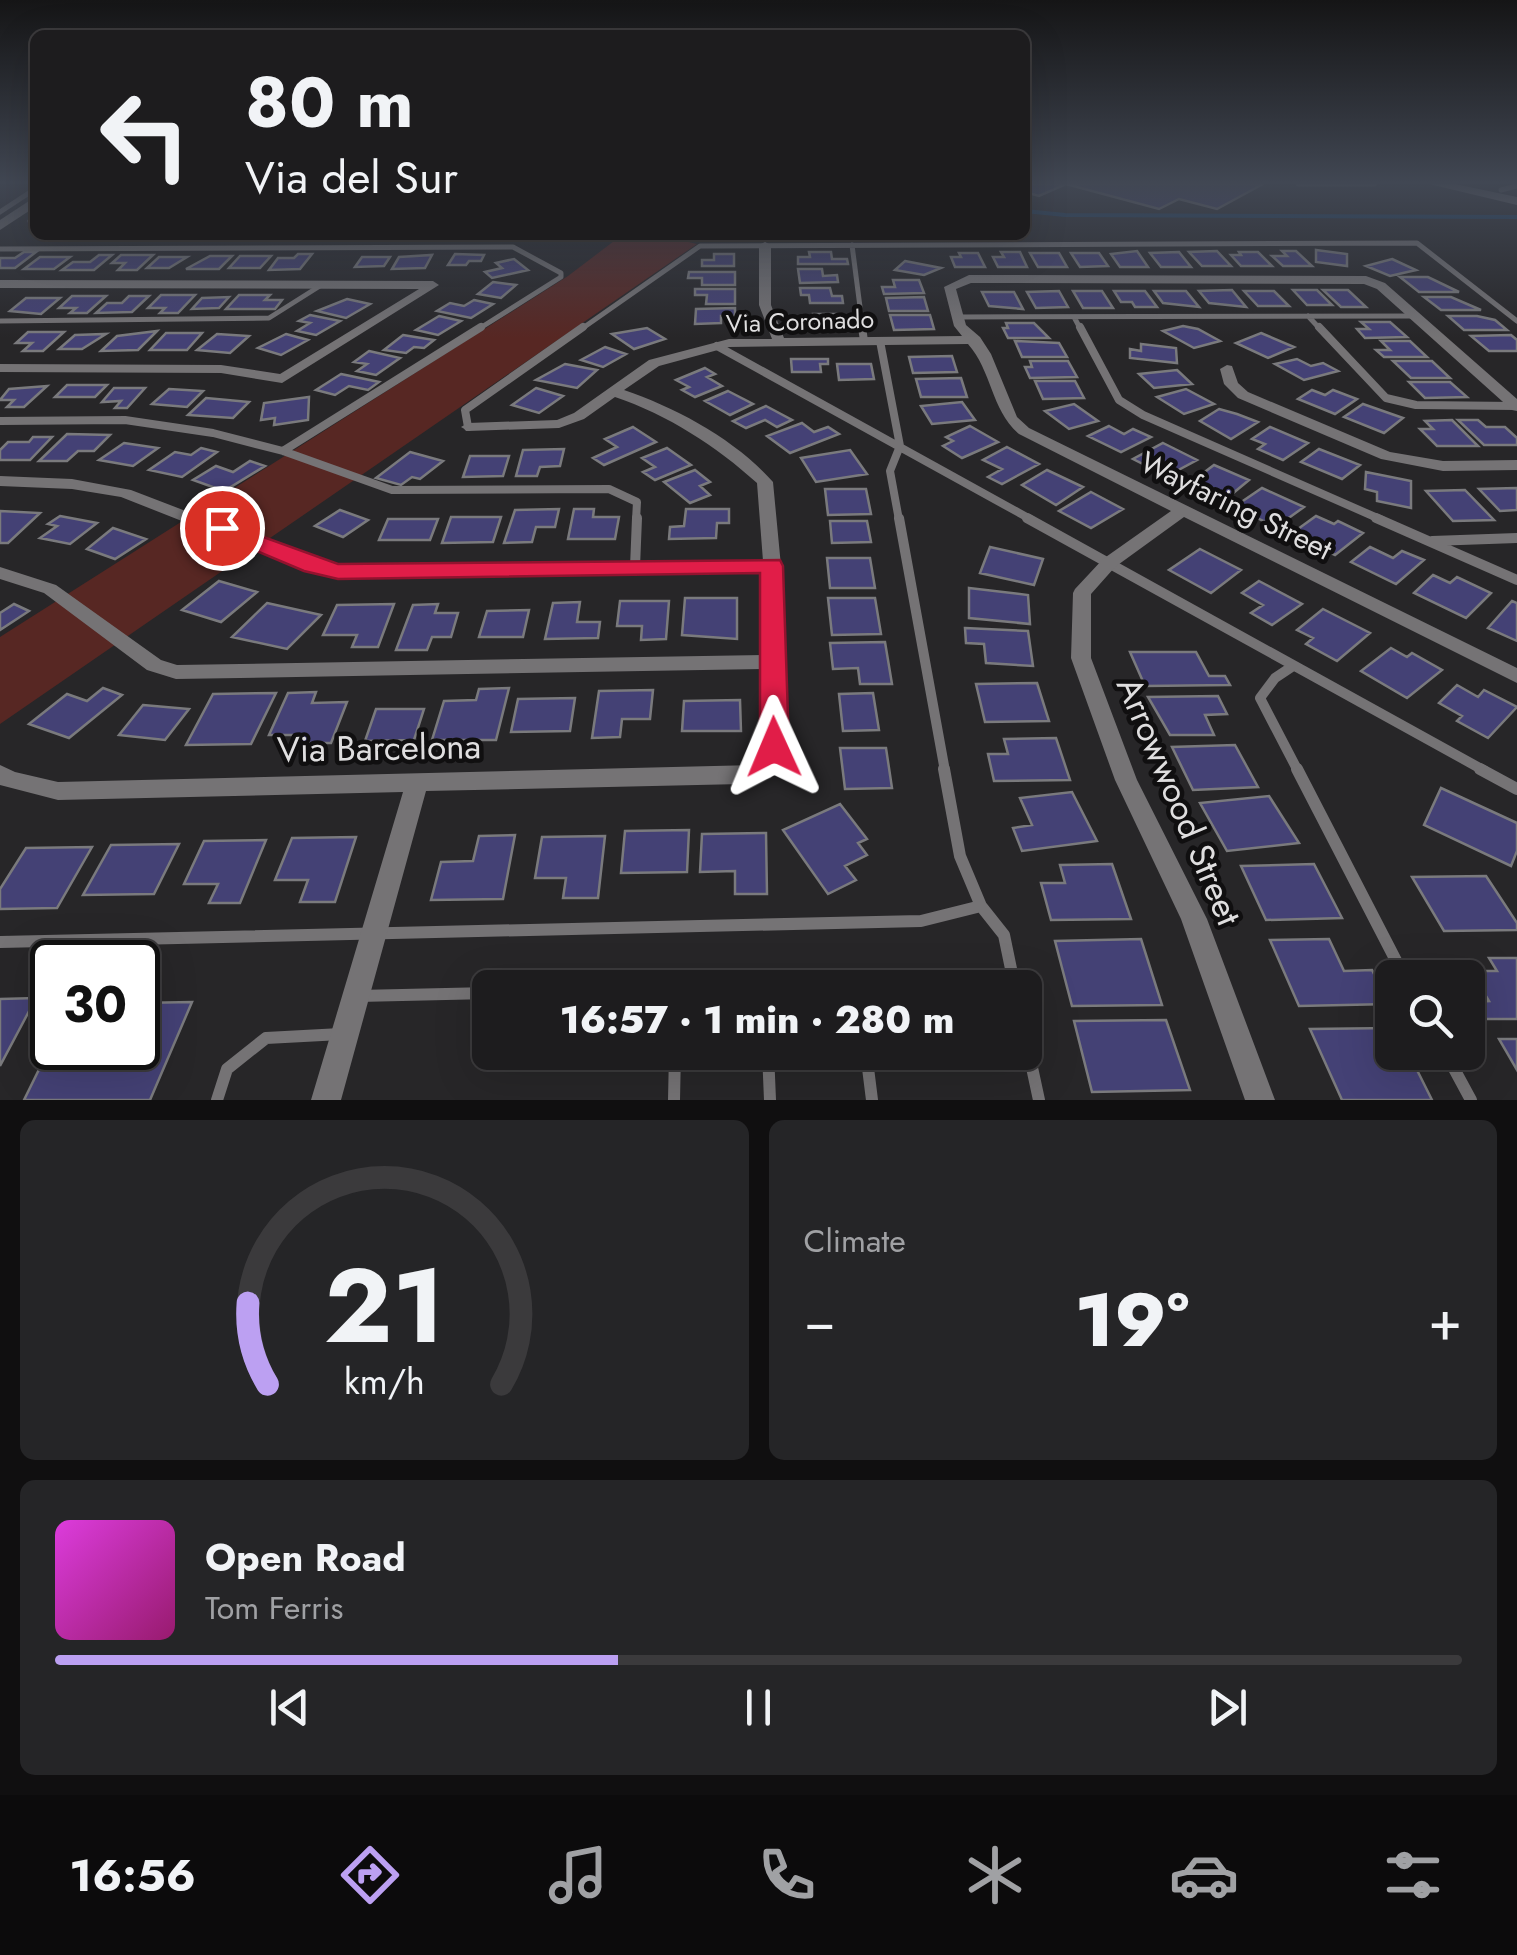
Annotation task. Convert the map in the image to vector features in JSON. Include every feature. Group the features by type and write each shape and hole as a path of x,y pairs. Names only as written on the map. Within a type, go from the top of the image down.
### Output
{"street":[{"path":"765,245 766,305 779,341"},
{"path":"958,317 950,286 969,279 1366,280 1381,286 1417,316 1516,406"},
{"path":"0,284 433,285 282,378 221,369 0,368"},
{"name":"Wayfaring Street","path":"958,317 960,326 974,340 1010,419 1024,431 1517,676"},
{"name":"Via Coronado","path":"468,427 559,424 579,416 654,363 717,346 779,341 974,340"},
{"path":"1227,369 1231,384 1243,396 1386,456 1443,466 1517,465"},
{"path":"0,572 50,589 154,665 176,672 773,662 772,566 765,482 746,464 646,401 612,391"},
{"path":"0,481 72,484 125,493 312,566 338,572 772,566"},
{"name":"Arrowwood Street","path":"1183,510 1108,563 1082,593 1081,658 1126,780 1194,920 1260,1100"},
{"name":"Via Barcelona","path":"0,773 8,779 58,791 742,775 762,772 774,747 773,662"},
{"path":"326,1100 417,782"}],"lane":[{"path":"468,427 465,410 700,246 1417,243 1517,321"},
{"path":"0,245 513,247 560,273 560,277 530,297 283,451"},
{"path":"852,245 864,341"},
{"path":"0,321 269,318 326,282"},
{"path":"1074,316 1120,400 1143,415 1517,580"},
{"path":"1308,316 1386,398 1416,405 1516,406"},
{"path":"958,317 1417,316"},
{"path":"880,341 900,446 890,471 960,856 981,906 1004,935 1011,970"},
{"path":"717,346 1517,789"},
{"path":"0,420 125,420 213,433 283,451 392,490 609,489 638,502 636,567"},
{"path":"1430,542 1517,538"},
{"path":"1293,666 1274,678 1260,698 1396,960"},
{"path":"0,942 920,921 981,906"},
{"path":"356,996 472,993"},
{"path":"217,1100 227,1070 266,1038 345,1034"},
{"path":"674,1100 675,1070"},
{"path":"769,1070 770,1100"},
{"path":"868,1070 872,1100"},
{"path":"1033,1070 1039,1100"},
{"path":"1455,1070 1471,1100"}],"shaded area":[{"path":"615,240 686,240 697,244 0,724 0,637 568,276"}],"building":[{"path":"1316,250 1347,254 1347,266 1316,262"},
{"path":"1137,251 1148,267 1120,267 1111,254"},
{"path":"1217,251 1231,266 1202,266 1189,252"},
{"path":"1282,251 1296,251 1312,266 1283,266 1272,256 1287,256"},
{"path":"24,252 36,252 15,268 0,268 0,258 15,258"},
{"path":"809,252 831,252 832,259 847,259 848,264 798,264 798,257 810,257"},
{"path":"1001,252 1020,252 1027,267 998,267 993,257 1004,257"},
{"path":"1179,252 1191,267 1161,267 1150,253"},
{"path":"1239,252 1258,252 1272,266 1241,266 1231,255 1241,255"},
{"path":"959,253 978,253 985,267 955,267 951,257 961,257"},
{"path":"1030,253 1059,253 1067,267 1038,267"},
{"path":"1071,253 1099,253 1108,266 1080,267"},
{"path":"298,254 312,254 300,269 269,270 278,258 294,258"},
{"path":"455,254 484,255 481,261 448,265"},
{"path":"714,254 734,254 734,266 702,266 702,260 714,260"},
{"path":"99,255 112,255 94,270 62,270 73,262 90,262"},
{"path":"121,255 153,255 137,270 118,270 125,263 112,263"},
{"path":"432,255 425,268 392,269 399,257"},
{"path":"210,256 232,256 219,269 186,269"},
{"path":"240,256 271,256 260,268 229,268"},
{"path":"40,257 70,257 54,269 24,269"},
{"path":"159,257 187,257 169,268 147,268"},
{"path":"362,257 390,257 384,266 355,267"},
{"path":"514,259 528,270 492,278 485,272 502,268 496,263"},
{"path":"1392,259 1416,270 1390,276 1366,266"},
{"path":"905,261 941,268 924,275 895,270"},
{"path":"798,269 822,269 823,276 837,275 838,282 800,283"},
{"path":"689,272 735,272 735,285 702,285 702,278 688,278"},
{"path":"1400,277 1428,277 1459,292 1419,292"},
{"path":"893,280 919,280 924,293 884,294 882,287 895,287"},
{"path":"493,282 516,285 501,298 478,294"},
{"path":"800,288 830,288 832,296 842,296 843,303 810,303 809,295 801,295"},
{"path":"695,289 735,289 735,304 706,304 707,295 695,295"},
{"path":"1232,290 1246,307 1209,303 1199,291"},
{"path":"1293,290 1317,290 1332,305 1307,305"},
{"path":"1323,290 1348,290 1366,307 1341,307"},
{"path":"1059,291 1068,307 1036,308 1027,292"},
{"path":"1073,291 1102,291 1113,308 1083,308"},
{"path":"1114,291 1145,291 1157,307 1135,307 1132,302 1121,302"},
{"path":"1154,291 1186,291 1199,307 1163,303"},
{"path":"1244,291 1274,291 1289,306 1258,306"},
{"path":"982,292 1014,292 1023,309 989,306"},
{"path":"161,295 195,295 178,313 148,308"},
{"path":"239,295 270,295 265,300 282,300 275,309 226,309"},
{"path":"72,296 106,296 87,313 59,308"},
{"path":"129,296 149,296 132,312 96,313 107,303 122,303"},
{"path":"229,297 219,308 192,309 202,298"},
{"path":"924,297 928,311 889,311 886,298"},
{"path":"1424,297 1451,297 1481,310 1441,310"},
{"path":"26,298 60,298 41,314 10,311"},
{"path":"347,299 370,304 346,318 317,311"},
{"path":"474,300 493,304 471,318 437,311 450,303 464,306"},
{"path":"735,308 735,316 721,316 721,323 695,324 696,309"},
{"path":"813,314 840,314 843,330 815,330"},
{"path":"310,315 340,321 316,335 297,331 310,323 299,321"},
{"path":"890,315 930,315 934,329 894,330"},
{"path":"439,316 461,321 438,335 416,330"},
{"path":"1448,316 1495,320 1507,330 1464,330"},
{"path":"1361,322 1390,322 1407,337 1365,338 1357,329 1369,329"},
{"path":"1006,323 1034,323 1049,338 1008,338 1003,328 1008,328"},
{"path":"1183,326 1220,341 1194,348 1163,331"},
{"path":"647,328 665,339 634,349 612,334"},
{"path":"157,331 138,350 101,351 117,336"},
{"path":"28,332 64,332 43,351 23,351 32,343 16,343"},
{"path":"166,333 202,333 187,350 150,350"},
{"path":"1261,333 1294,347 1268,358 1236,343"},
{"path":"106,334 82,349 59,349 75,335"},
{"path":"217,334 249,336 230,353 197,350"},
{"path":"286,334 308,340 281,355 258,348"},
{"path":"403,335 434,340 424,348 414,347 406,353 384,350"},
{"path":"1511,335 1517,340 1517,351 1489,351 1471,336"},
{"path":"1015,341 1059,343 1067,357 1022,357"},
{"path":"1381,341 1410,341 1427,357 1384,357 1376,350 1390,350"},
{"path":"1141,344 1176,348 1177,363 1130,358 1130,349 1141,351"},
{"path":"605,347 626,354 603,367 581,360"},
{"path":"369,351 400,358 376,375 357,371 367,364 354,362"},
{"path":"952,356 957,372 913,373 909,357"},
{"path":"791,359 828,359 828,364 820,364 821,372 792,372"},
{"path":"1297,359 1311,366 1323,363 1338,371 1304,380 1275,364"},
{"path":"1030,361 1068,361 1077,377 1030,378 1025,367 1032,367"},
{"path":"1393,361 1432,361 1450,378 1411,378"},
{"path":"565,364 597,370 577,388 536,380"},
{"path":"837,364 871,364 874,379 839,380"},
{"path":"705,368 715,374 707,377 722,386 695,397 682,390 689,387 676,380"},
{"path":"1177,370 1192,384 1154,388 1139,374"},
{"path":"341,374 379,382 368,390 349,386 335,395 316,390"},
{"path":"961,378 967,397 921,397 916,379"},
{"path":"1035,381 1075,381 1084,398 1043,399"},
{"path":"1409,382 1450,382 1467,397 1425,398"},
{"path":"67,385 107,385 95,397 55,397"},
{"path":"47,386 24,407 7,407 14,400 0,400 9,389"},
{"path":"114,388 145,388 127,408 115,408 121,401 102,402"},
{"path":"536,388 563,396 539,413 512,405"},
{"path":"169,389 203,391 187,407 152,404"},
{"path":"1186,389 1214,404 1184,414 1157,397"},
{"path":"1312,390 1325,395 1333,390 1357,399 1335,414 1298,399"},
{"path":"728,391 753,404 730,415 705,401"},
{"path":"309,397 308,420 274,425 275,418 261,420 264,403"},
{"path":"206,398 249,402 233,418 188,415"},
{"path":"962,402 975,420 932,424 921,406"},
{"path":"1074,404 1098,421 1069,429 1045,411"},
{"path":"1363,404 1403,418 1384,433 1344,417"},
{"path":"766,406 792,420 777,427 765,420 746,428 733,421"},
{"path":"1219,409 1258,422 1231,439 1200,421"},
{"path":"1452,420 1478,446 1437,446 1420,429 1433,429 1425,421"},
{"path":"1458,420 1505,427 1517,438 1517,445 1484,445"},
{"path":"802,423 814,432 828,427 839,434 790,453 767,436"},
{"path":"970,426 998,442 962,458 943,446 953,441 946,437"},
{"path":"1109,426 1124,434 1133,429 1151,437 1121,452 1088,436"},
{"path":"633,427 656,442 604,465 593,458 617,447 605,439"},
{"path":"1270,427 1308,443 1283,460 1258,449 1265,444 1252,439"},
{"path":"67,434 110,435 94,451 78,451 67,461 39,461"},
{"path":"33,437 52,437 30,460 0,460 0,450 8,442 29,442"},
{"path":"124,443 158,448 133,466 99,460"},
{"path":"1163,443 1197,460 1167,476 1133,459"},
{"path":"1007,447 1039,464 1002,484 988,477 1002,469 983,460"},
{"path":"201,448 217,452 182,477 149,470 175,452 191,455"},
{"path":"667,448 691,465 655,480 643,472 655,467 642,458"},
{"path":"564,449 560,466 540,467 537,476 516,476 523,450"},
{"path":"1319,449 1360,465 1342,479 1301,462"},
{"path":"850,450 867,474 816,482 801,458"},
{"path":"410,452 443,461 420,479 412,477 401,485 376,478"},
{"path":"470,456 509,456 503,476 463,477"},
{"path":"250,461 265,466 224,491 193,480 216,466 233,472"},
{"path":"1214,465 1249,480 1226,499 1190,483"},
{"path":"695,470 710,482 700,486 710,495 690,503 664,482"},
{"path":"1047,470 1083,487 1056,505 1022,485"},
{"path":"1366,472 1411,481 1411,508 1377,501 1377,492 1365,489"},
{"path":"1262,488 1304,507 1276,527 1234,507"},
{"path":"1517,488 1517,510 1500,511 1479,489"},
{"path":"825,489 866,489 871,514 828,515"},
{"path":"1465,490 1494,520 1453,521 1426,491"},
{"path":"1091,492 1123,509 1091,528 1059,511"},
{"path":"559,509 555,527 536,527 532,542 504,543 515,510"},
{"path":"574,509 594,509 593,517 619,517 615,539 568,539"},
{"path":"686,509 729,509 729,523 717,523 716,538 669,539 670,527 684,526"},
{"path":"340,510 368,520 343,537 315,526"},
{"path":"0,511 40,513 8,543 0,543"},
{"path":"60,516 97,523 70,544 40,538 57,526 48,524"},
{"path":"1316,516 1363,533 1335,555 1291,534"},
{"path":"451,517 501,517 493,542 442,543"},
{"path":"388,519 438,519 430,540 379,540"},
{"path":"830,521 867,521 871,542 832,543"},
{"path":"113,528 146,539 115,559 87,549"},
{"path":"990,547 1043,559 1034,585 980,573"},
{"path":"1370,547 1393,558 1402,551 1424,560 1396,584 1351,562"},
{"path":"1200,549 1241,570 1211,593 1169,570"},
{"path":"827,558 870,558 875,588 830,588"},
{"path":"1433,575 1450,583 1457,577 1491,593 1466,618 1414,593"},
{"path":"219,581 257,592 221,622 182,610"},
{"path":"1259,581 1302,604 1272,625 1251,613 1263,605 1242,593"},
{"path":"969,588 1028,595 1030,624 969,618"},
{"path":"685,598 737,598 737,639 682,635"},
{"path":"828,598 875,598 881,634 832,635"},
{"path":"620,601 669,601 666,639 641,640 642,626 617,626"},
{"path":"1512,601 1517,603 1517,641 1488,628"},
{"path":"580,602 577,622 600,622 598,638 545,639 553,603"},
{"path":"267,603 321,615 287,649 232,637"},
{"path":"14,604 29,611 0,630 0,613"},
{"path":"394,604 378,647 352,647 357,635 323,635 337,605"},
{"path":"438,604 435,613 458,613 451,637 432,637 427,650 396,650 413,605"},
{"path":"1323,609 1370,633 1337,661 1306,644 1313,638 1297,630"},
{"path":"529,610 523,637 479,637 487,611"},
{"path":"965,628 1028,631 1033,666 986,663 984,644 966,643"},
{"path":"885,642 892,684 860,684 858,668 833,669 830,643"},
{"path":"1391,648 1407,657 1412,653 1442,670 1407,698 1361,671"},
{"path":"1130,652 1196,652 1209,676 1225,676 1230,685 1145,686"},
{"path":"1037,683 1049,721 985,722 976,684"},
{"path":"1457,685 1478,697 1484,690 1517,707 1488,738 1457,721 1462,716 1439,703"},
{"path":"103,688 122,695 69,738 29,724 67,694 87,701"},
{"path":"509,688 496,740 432,740 444,701 476,700 479,689"},
{"path":"653,690 650,719 622,719 620,737 592,738 599,691"},
{"path":"316,692 312,703 347,702 331,743 297,743 301,735 269,735 288,693"},
{"path":"276,693 251,744 186,745 213,694"},
{"path":"873,693 879,730 843,731 839,694"},
{"path":"1218,696 1227,714 1205,715 1214,735 1170,735 1148,697"},
{"path":"575,698 570,731 511,732 518,699"},
{"path":"740,700 741,731 682,731 684,701"},
{"path":"143,705 189,709 165,740 119,735"},
{"path":"376,709 424,709 414,740 365,741"},
{"path":"1056,738 1070,780 994,781 988,754 1008,754 1004,739"},
{"path":"1235,745 1258,787 1193,790 1172,747"},
{"path":"840,748 886,748 892,788 845,789"},
{"path":"1441,788 1517,823 1517,851 1511,866 1424,825"},
{"path":"1072,792 1097,841 1022,851 1013,828 1032,825 1020,798"},
{"path":"1269,796 1299,843 1227,851 1200,803"},
{"path":"840,804 867,839 858,843 867,855 845,866 856,880 828,894 783,830"},
{"path":"689,830 687,872 621,873 625,831"},
{"path":"766,833 767,894 735,894 735,871 700,872 702,834"},
{"path":"515,835 503,899 431,900 441,862 473,861 479,836"},
{"path":"605,836 598,898 563,898 566,878 535,878 542,837"},
{"path":"356,837 335,902 300,902 308,880 275,880 292,838"},
{"path":"266,840 240,903 209,903 218,884 184,884 204,841"},
{"path":"179,844 154,894 83,895 111,845"},
{"path":"92,847 57,908 0,909 0,889 26,848"},
{"path":"1112,864 1131,919 1051,920 1041,883 1065,883 1060,865"},
{"path":"1314,864 1342,918 1266,920 1241,866"},
{"path":"1486,876 1517,923 1517,930 1444,931 1412,877"},
{"path":"1141,939 1162,1005 1072,1006 1055,941"},
{"path":"1329,939 1344,971 1372,970 1375,1004 1299,1006 1270,940"},
{"path":"1489,958 1517,958 1517,1019 1485,1019 1485,1001 1489,1001 1485,994 1485,971 1497,971"},
{"path":"30,998 30,1009 0,1066 0,999"},
{"path":"192,1002 150,1100 24,1100 39,1070 160,1070 160,1003"},
{"path":"1166,1020 1190,1090 1092,1092 1074,1021"},
{"path":"1375,1028 1375,1070 1417,1070 1432,1100 1342,1100 1310,1029"},
{"path":"1499,1039 1517,1039 1517,1070"}],"route":[{"path":"222,528 312,566 338,572 772,566 774,747"}]}
